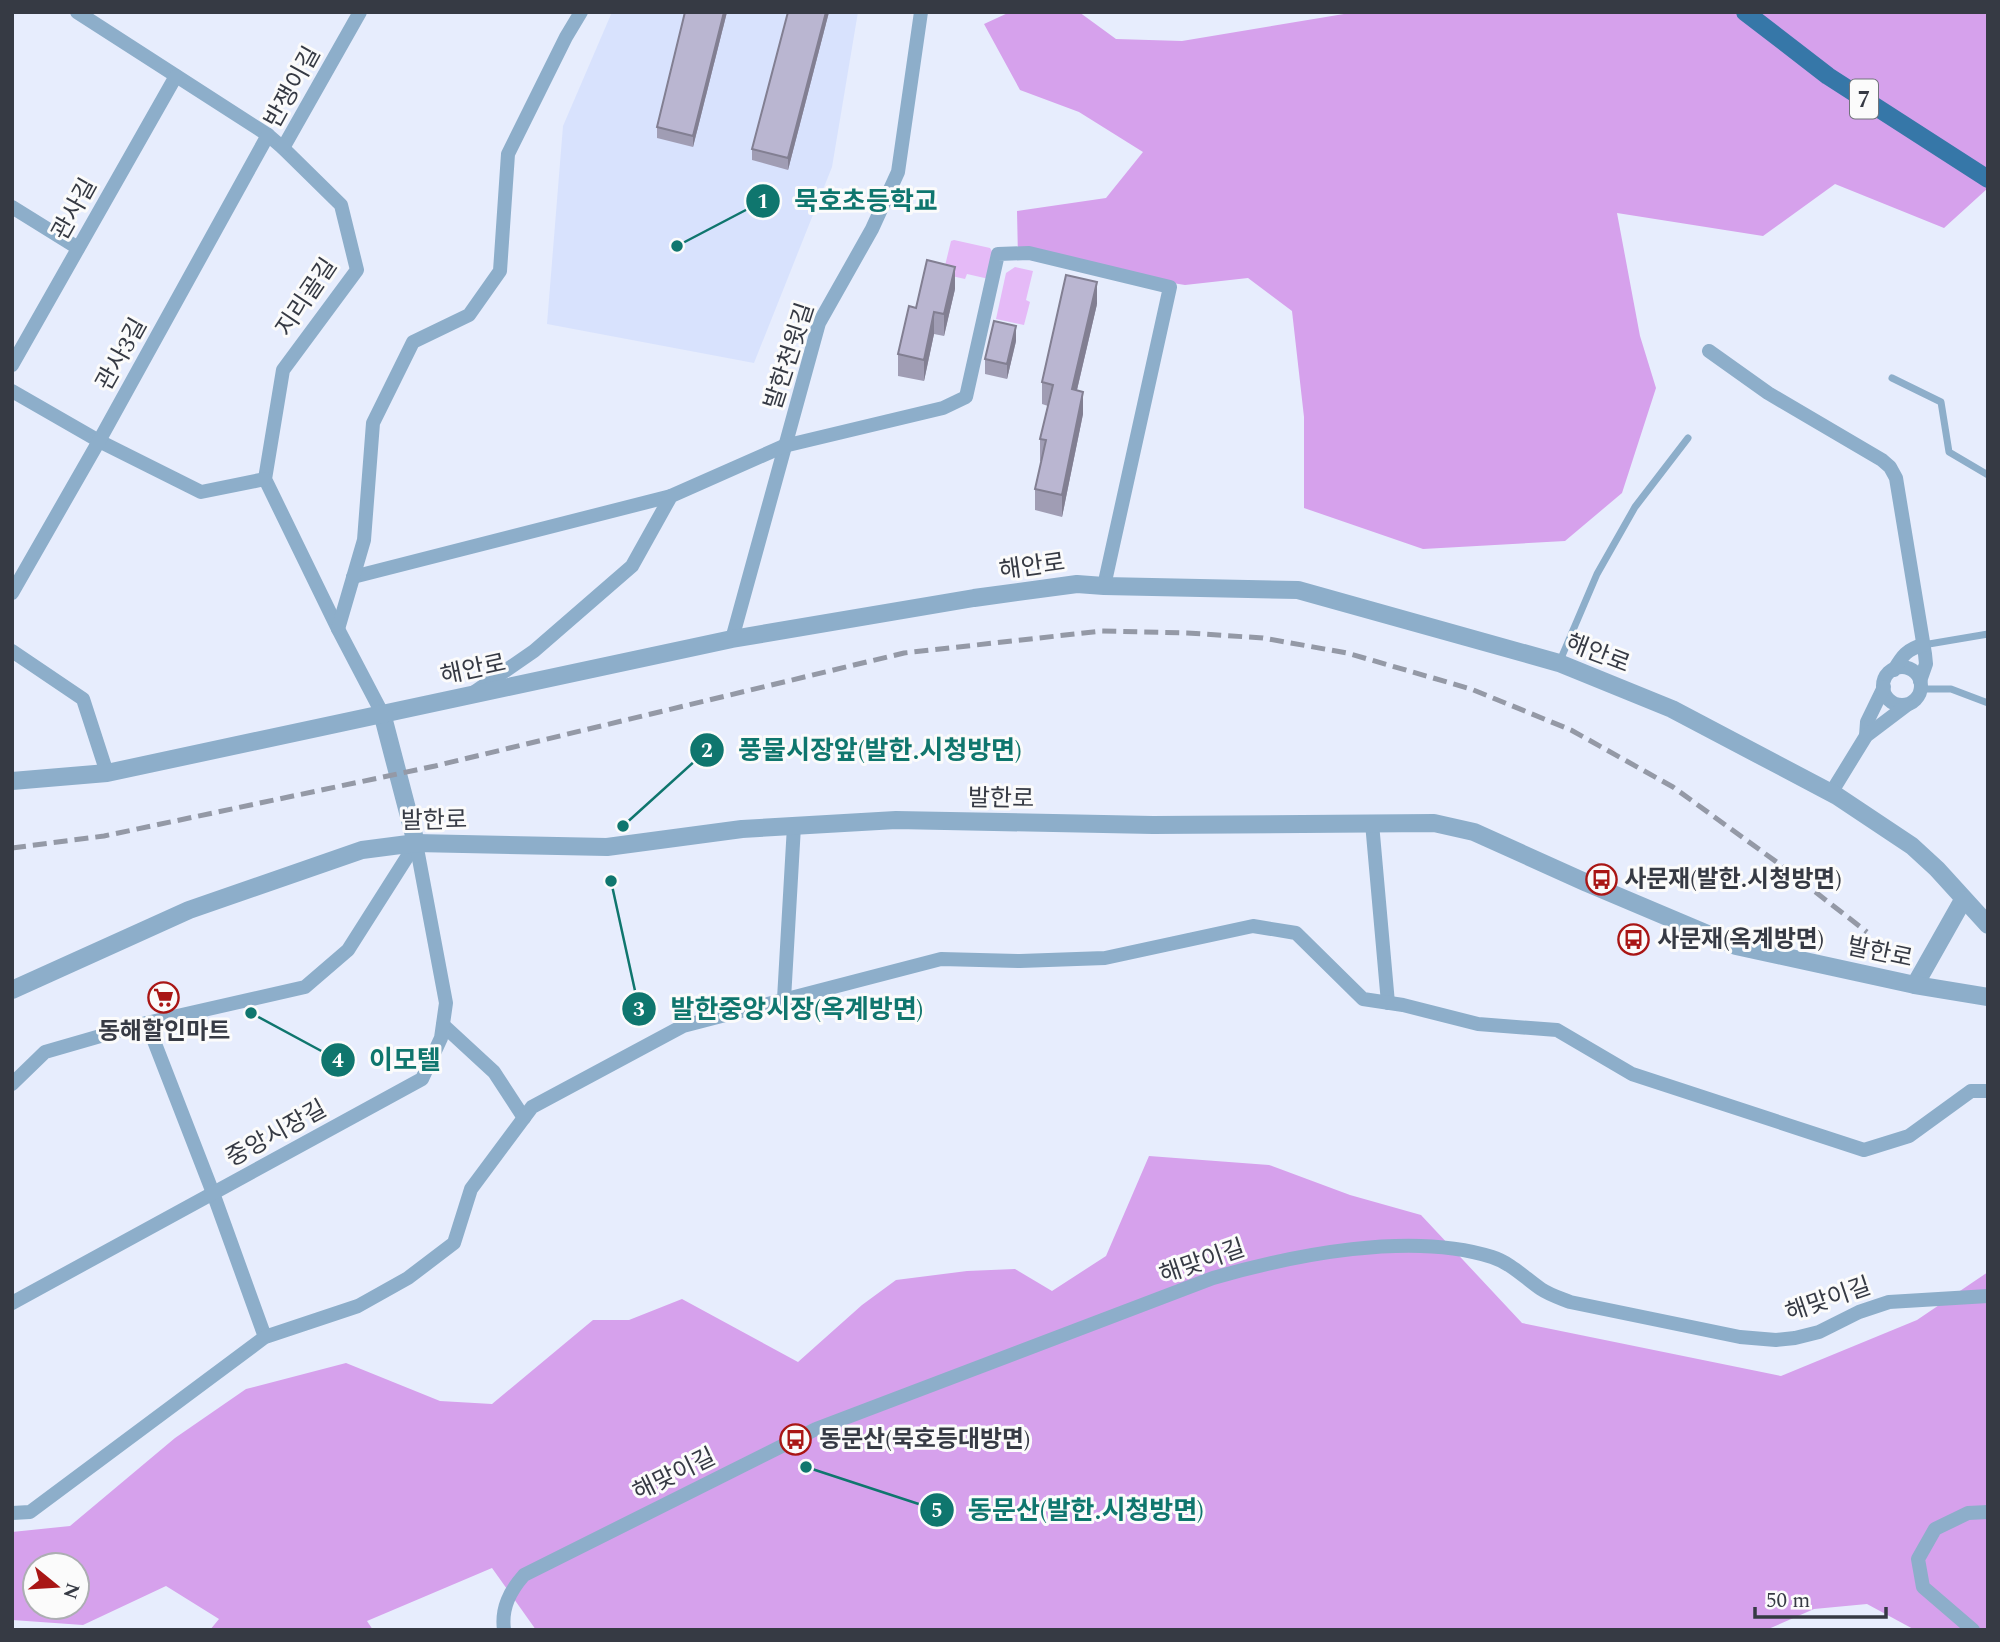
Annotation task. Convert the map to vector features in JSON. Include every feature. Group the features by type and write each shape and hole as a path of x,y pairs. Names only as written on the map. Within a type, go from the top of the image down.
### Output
{"main road":[{"name":"7","path":"1745,12 1828,76 1988,179"}],"street":[{"name":"지리골길","path":"77,12 268,135 341,205 357,270 283,370 265,479"},
{"name":"반쟁이길","path":"284,148 360,12"},
{"path":"338,629 365,540 373,423 413,342 469,315 500,271 508,154 581,12"},
{"name":"발한천윗길","path":"732,639 819,323 872,229 898,172 921,12"},
{"name":"관사길","path":"12,365 176,76"},
{"name":"관사3길","path":"12,593 268,135"},
{"path":"12,208 78,248"},
{"path":"353,577 671,496 784,446 943,408 966,397 998,254 1029,253 1170,287 1104,586"},
{"path":"1709,351 1768,393 1882,460 1896,478 1920,610 1926,664 1918,697 1866,736 1831,793"},
{"path":"12,391 99,441 201,492 265,479 382,713 416,843 348,950 304,987 147,1023 45,1052 12,1084"},
{"path":"472,694 534,651 632,566 671,496"},
{"name":"해안로","path":"12,780 107,773 732,639 974,598 1077,584 1298,590 1559,663 1672,709 1831,793 1912,846 1988,925"},
{"path":"1894,670 1903,654 1911,648 1923,645"},
{"path":"12,651 83,699 107,773"},
{"path":"1866,736 1867,722 1887,675 1901,667 1909,669 1916,674 1921,685"},
{"path":"1884,687 1885,694 1893,703 1907,705"},
{"name":"발한로","path":"12,990 189,909 362,849 416,843 607,847 742,829 896,820 1153,825 1434,823 1474,832 1736,946 1915,985 1988,996"},
{"path":"1372,823 1388,1003"},
{"path":"784,999 794,826"},
{"name":"중앙시장길","path":"12,1303 422,1079 441,1038 446,1003 416,843"},
{"path":"1915,985 1963,900"},
{"path":"12,1513 30,1512 265,1337 358,1306 408,1278 454,1243 471,1189 532,1107 683,1026 941,959 1020,961 1105,958 1253,926 1296,933 1363,999 1478,1024 1557,1030 1632,1074 1864,1150 1909,1136 1971,1091 1988,1091"},
{"path":"147,1023 265,1337"},
{"path":"443,1025 494,1072 524,1118"},
{"name":"해맞이길","path":"504,1630 503,1616 507,1602 524,1575 817,1429 1213,1278 1258,1265 1349,1250 1422,1246 1454,1250 1496,1258 1552,1296 1740,1337 1776,1340 1819,1332 1859,1312 1889,1302 1988,1296"},
{"path":"1973,1630 1923,1587 1918,1559 1935,1529 1968,1513 1988,1512"}],"lane":[{"path":"1892,378 1941,402 1949,452 1988,475"},
{"path":"1559,663 1597,574 1635,508 1688,438"},
{"path":"1923,645 1988,634"},
{"path":"1921,685 1951,689 1988,702"}],"shaded area":[{"path":"612,12 858,12 832,167 754,363 547,324 563,126"},
{"path":"1010,12 1079,12 1116,39 1182,41 1356,12 1988,12 1988,188 1944,228 1835,184 1763,236 1617,213 1640,336 1656,388 1622,493 1565,541 1423,549 1304,508 1304,417 1292,311 1248,278 1185,285 1018,258 1017,211 1106,198 1143,152 1079,112 1020,90 984,24"},
{"path":"951,241 990,248 994,255 989,279 967,274 965,279 943,274"},
{"path":"1015,267 1033,271 1026,300 1030,302 1024,325 996,319 1006,273"},
{"path":"1149,1156 1269,1165 1350,1195 1421,1215 1522,1323 1781,1376 1917,1320 1988,1272 1988,1630 1915,1630 1867,1604 1814,1609 1766,1630 536,1630 492,1568 367,1621 373,1630 210,1630 219,1619 166,1586 83,1625 26,1621 91,1621 91,1551 21,1551 21,1621 12,1620 12,1532 70,1526 175,1438 246,1389 346,1363 440,1401 492,1404 593,1320 629,1320 682,1299 798,1362 862,1305 896,1280 967,1271 1015,1269 1052,1291 1106,1256"}],"building":[{"path":"685,12 724,12 693,136 657,127"},
{"path":"788,12 826,12 788,158 752,149"},
{"path":"927,260 955,267 944,314 934,312 924,360 898,354 909,306 916,308"},
{"path":"1066,275 1097,282 1072,389 1083,392 1062,495 1035,489 1046,440 1040,439 1053,385 1042,382"},
{"path":"994,321 1016,326 1007,364 985,359"}],"railway":[{"path":"12,848 104,836 435,766 904,653 1102,631 1187,633 1263,638 1347,653 1471,689 1571,730 1673,787 1867,932"}],"place":[{"name":"묵호초등학교","path":"677,246"},
{"name":"풍물시장앞(발한.시청방면)","path":"623,826"},
{"name":"사문재(발한.시청방면)","path":"1601,879"},
{"name":"발한중앙시장(옥계방면)","path":"611,881"},
{"name":"사문재(옥계방면)","path":"1634,939"},
{"name":"동해할인마트","path":"164,997"},
{"name":"이모텔","path":"251,1013"},
{"name":"동문산(묵호등대방면)","path":"796,1439"},
{"name":"동문산(발한.시청방면)","path":"806,1467"}]}
